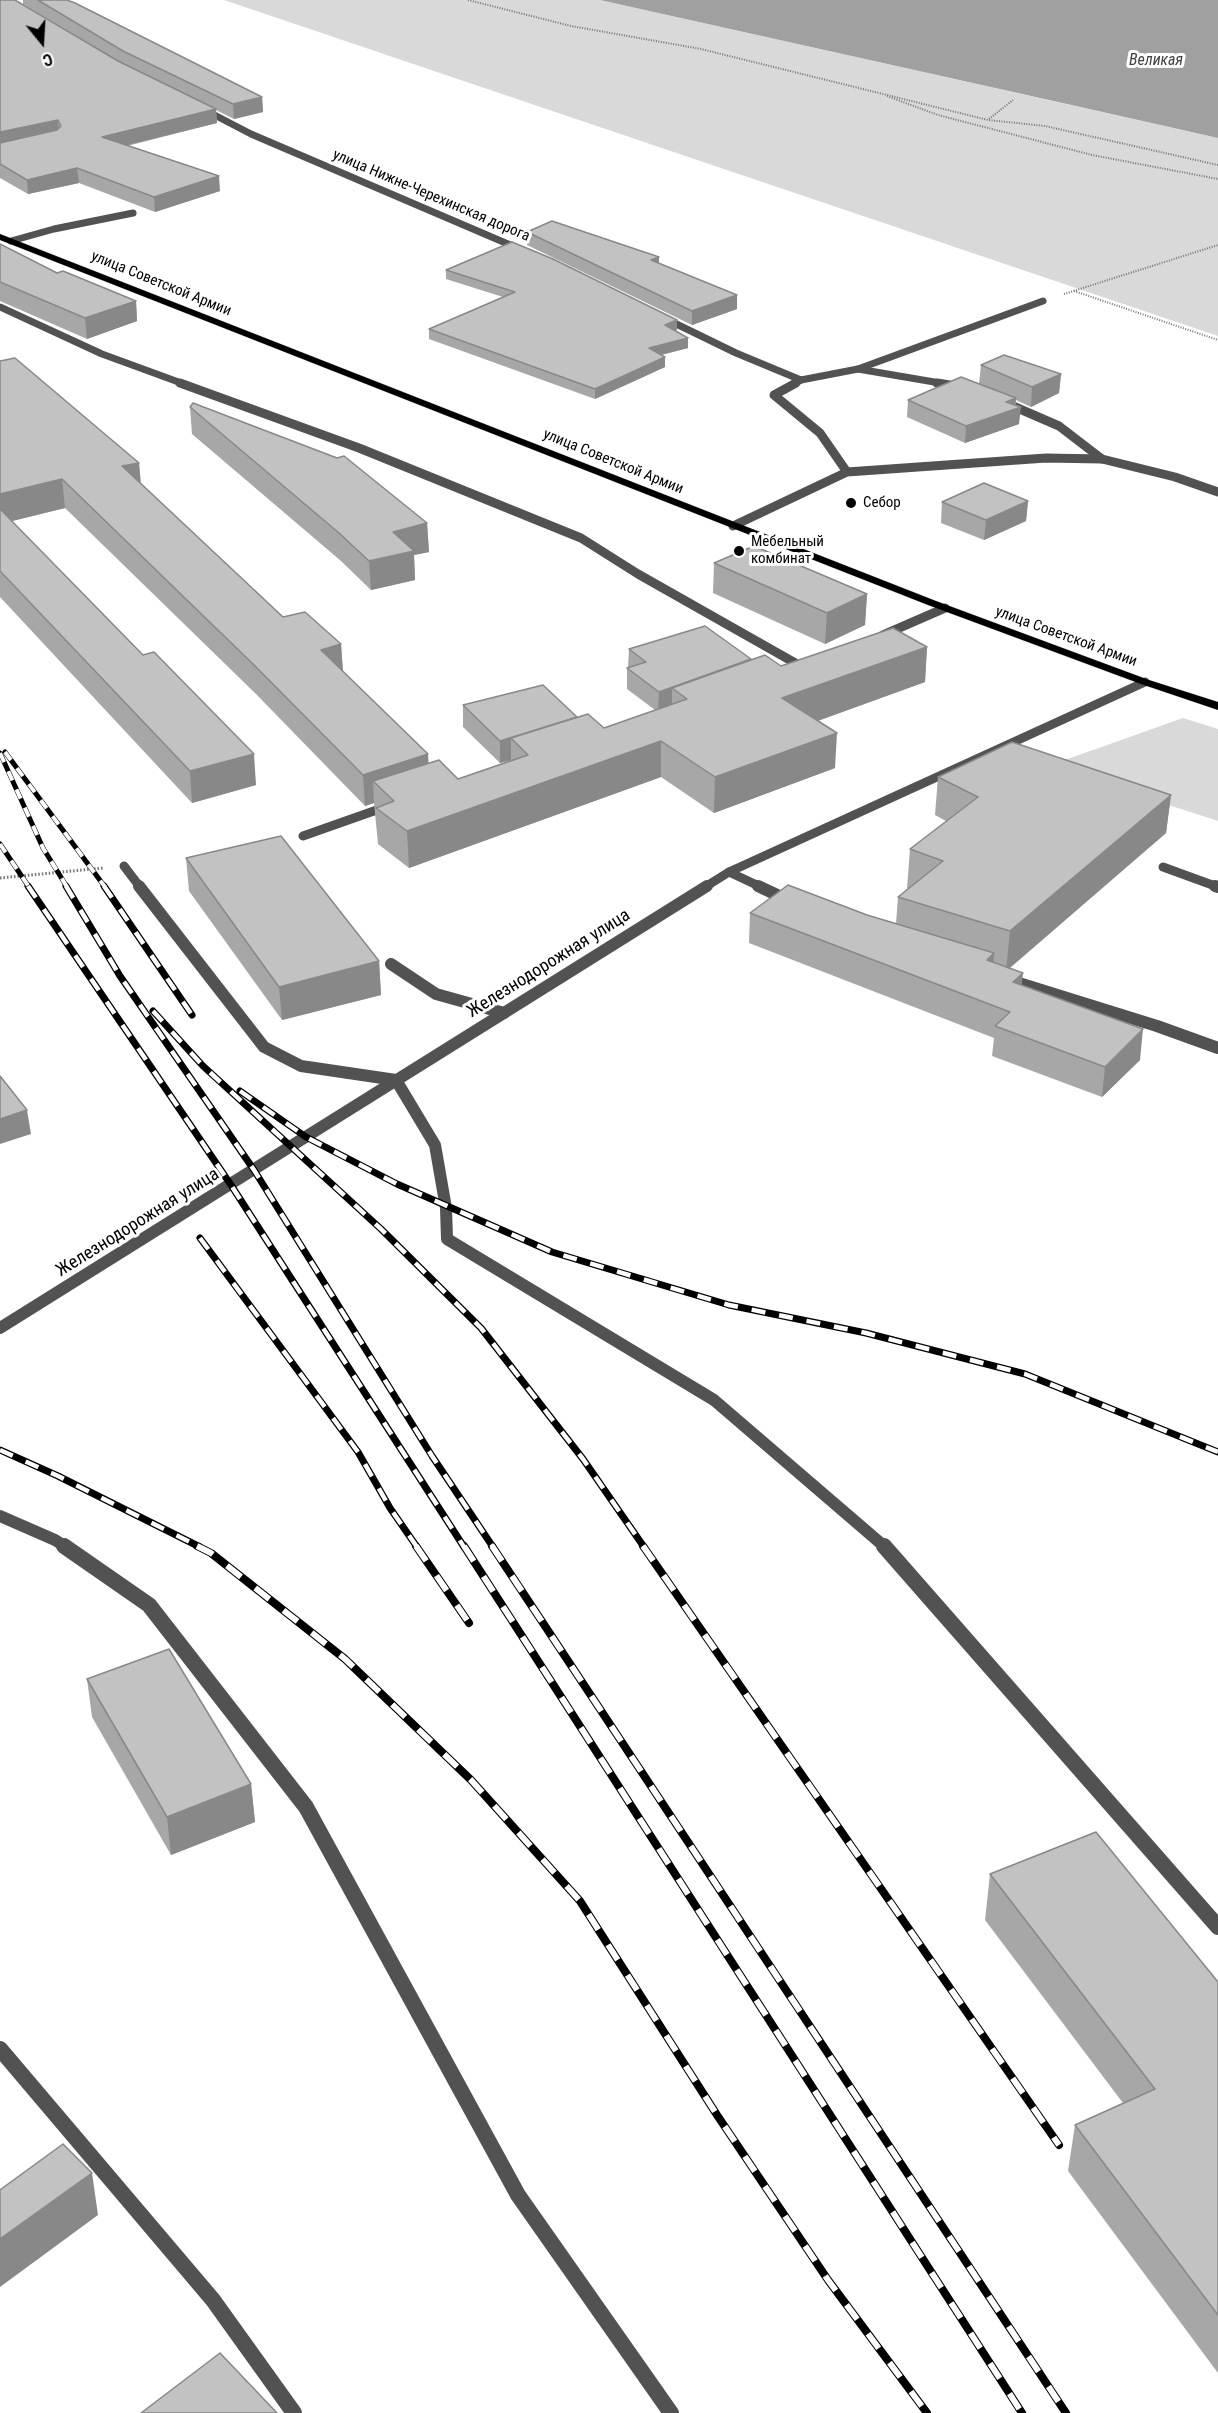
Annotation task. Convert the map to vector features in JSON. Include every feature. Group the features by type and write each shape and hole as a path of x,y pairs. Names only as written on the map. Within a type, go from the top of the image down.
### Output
{"main road":[{"name":"улица Советской Армии","path":"0,237 945,608 1145,682 1218,706"}],"street":[{"name":"улица Нижне-Черехинская дорога","path":"191,103 252,134 534,255"},
{"path":"11,241 54,229 133,213"},
{"path":"847,472 820,433 774,395 801,380 858,369 1043,301"},
{"path":"0,307 102,354 359,448 581,538 638,574 804,668"},
{"path":"651,311 736,353 801,380"},
{"path":"858,369 970,388"},
{"path":"999,400 1059,426 1102,459"},
{"path":"733,526 847,472 1046,458 1102,459 1175,477 1218,492"},
{"path":"875,638 945,608"},
{"path":"793,672 814,664"},
{"name":"Железнодорожная улица","path":"0,1328 729,872 1145,682"},
{"path":"303,836 404,801"},
{"path":"124,866 264,1047 301,1066 396,1080 435,1145 446,1208 447,1239 714,1400 884,1546 1218,1926"},
{"path":"1163,867 1218,888"},
{"path":"729,872 800,905"},
{"path":"391,964 436,994 504,1012"},
{"path":"997,976 1218,1047"},
{"path":"0,1516 55,1540 149,1605 306,1807 518,2195 671,2413"},
{"path":"0,2049 213,2300 294,2413"}],"path":[{"path":"468,0 571,26 701,49 988,120 1045,126 1218,165"},
{"path":"866,88 938,115 974,125 1130,164 1218,179"},
{"path":"988,120 1013,100"},
{"path":"1043,301 1218,245"},
{"path":"1073,291 1218,340"},
{"path":"0,878 124,866"}],"shaded area":[{"path":"224,0 600,0 1218,138 1218,336"},
{"path":"1183,718 1218,729 1218,821 1048,766"}],"water":[{"name":"Великая","path":"600,0 1218,0 1218,138 1058,102"}],"building":[{"path":"0,0 15,0 118,61 216,109 102,137 219,176 154,197 77,168 27,180 0,164 0,143 57,130 61,126 58,120 0,132"},
{"path":"38,0 67,0 75,3 262,97 233,104 123,51"},
{"path":"552,221 659,257 651,260 737,295 692,311 527,232"},
{"path":"512,242 553,259 677,320 665,325 688,338 649,348 665,357 595,389 429,329 515,292 446,270"},
{"path":"0,244 57,273 63,271 136,301 85,318 0,282"},
{"path":"1004,355 1061,374 1032,387 981,365"},
{"path":"15,358 139,463 122,466 283,617 305,612 341,644 321,650 428,754 363,775 254,665 62,479 0,494 0,361"},
{"path":"961,377 1016,398 1006,402 1021,407 966,426 908,400"},
{"path":"193,403 337,458 344,456 427,523 393,532 414,551 369,561 190,407"},
{"path":"984,483 1028,501 986,520 942,502"},
{"path":"0,509 143,655 154,652 254,754 190,771 0,571"},
{"path":"754,546 867,594 827,613 714,563"},
{"path":"705,626 751,659 659,692 627,668 646,662 629,649"},
{"path":"893,628 927,647 782,698 837,733 715,777 661,741 407,831 376,808 394,801 373,781 439,760 458,779 528,755 511,738 588,714 604,728 687,699 672,688 765,655 781,666"},
{"path":"543,685 577,717 500,741 463,705"},
{"path":"1012,742 1171,795 1010,931 898,897 943,861 910,849 978,797 938,777"},
{"path":"281,836 379,961 279,987 186,858"},
{"path":"788,885 867,915 994,953 987,960 1023,973 1013,982 1143,1029 1105,1067 995,1026 1010,1012 750,913"},
{"path":"0,1076 27,1110 0,1119"},
{"path":"169,1649 251,1784 167,1817 87,1679"},
{"path":"1096,1832 1218,1982 1218,2315 1075,2125 1155,2089 990,1874"},
{"path":"63,2144 92,2173 0,2239 0,2190"},
{"path":"220,2353 277,2413 141,2413"}],"railway":[{"path":"5,752 105,887"},
{"path":"0,753 43,848 67,887"},
{"path":"0,844 29,887"},
{"path":"28,886 231,1185 464,1547"},
{"path":"66,886 120,976 254,1170 432,1456 493,1547"},
{"path":"104,886 192,1015"},
{"path":"153,1011 203,1066 381,1229 481,1328 583,1459 644,1547"},
{"path":"240,1091 306,1137 397,1184 552,1252 729,1305 866,1333 1025,1374 1218,1452"},
{"path":"200,1238 358,1452 390,1508 417,1547"},
{"path":"0,1450 58,1476 200,1547"},
{"path":"197,1546 211,1553 345,1659 471,1780 580,1901 717,2115 828,2280 927,2413"},
{"path":"416,1546 469,1623"},
{"path":"464,1546 1022,2413"},
{"path":"492,1546 1066,2413"},
{"path":"643,1546 1059,2145"}],"place":[{"name":"Себор","path":"851,503"},
{"name":"Мебельный комбинат","path":"739,551"}]}
